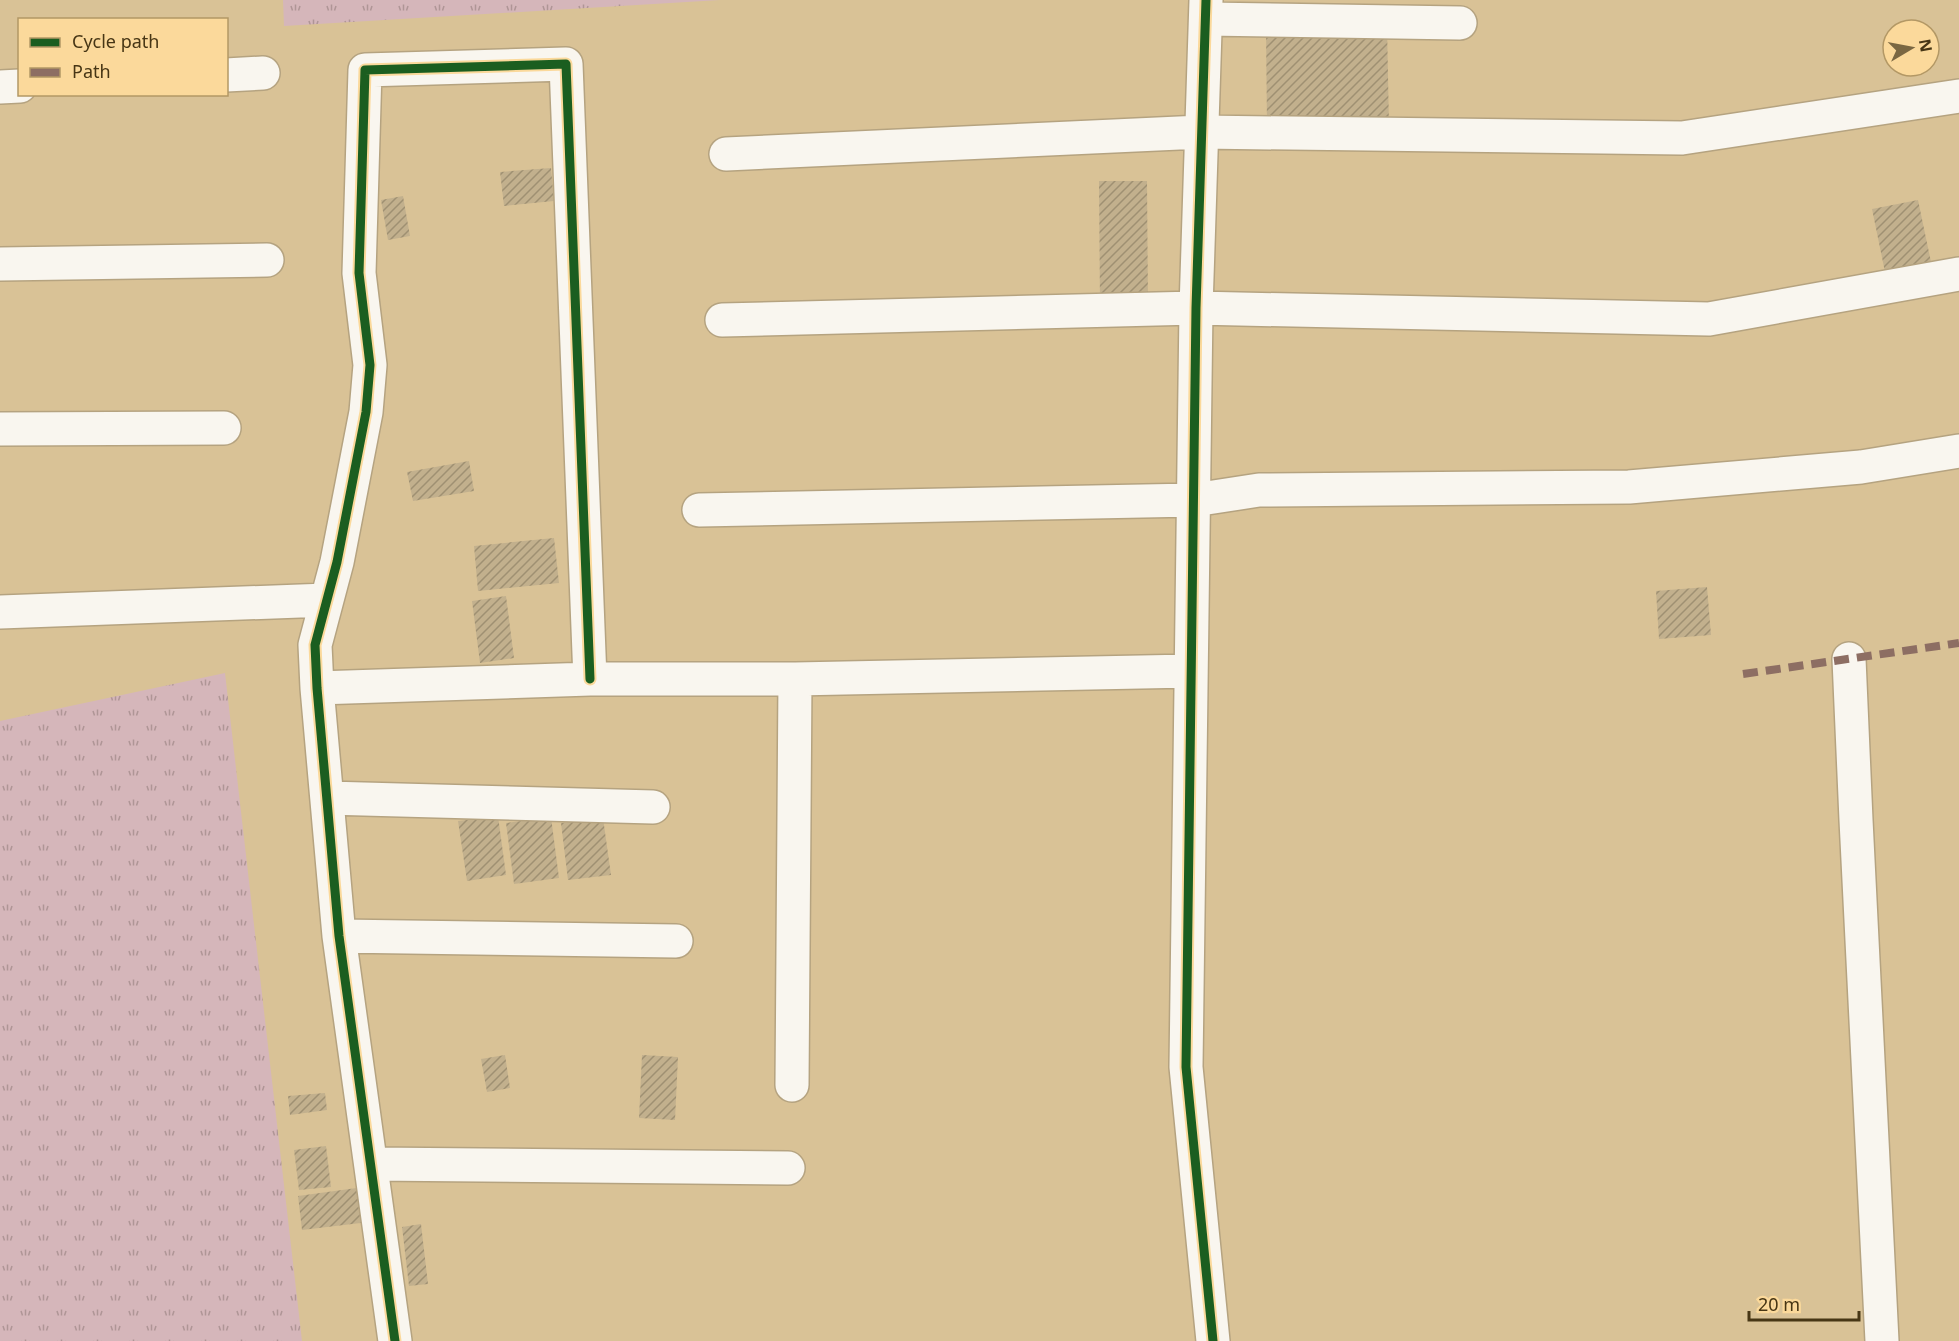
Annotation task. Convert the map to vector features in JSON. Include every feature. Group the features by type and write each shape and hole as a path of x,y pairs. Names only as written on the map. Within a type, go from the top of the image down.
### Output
{"street":[{"path":"1213,1341 1186,1067 1196,308 1206,10 1460,23"},
{"path":"395,1341 339,936 315,645 338,562 364,424 370,365 359,273 365,70 566,64 590,679"},
{"path":"228,75 263,73"},
{"path":"0,87 18,86"},
{"path":"726,154 1201,132 1682,138 1959,96"},
{"path":"0,264 267,260"},
{"path":"722,320 1196,308 1708,319 1959,274"},
{"path":"0,429 224,428"},
{"path":"699,510 1194,500 1259,490 1629,487 1861,467 1959,451"},
{"path":"0,612 327,600"},
{"path":"1849,658 1882,1341"},
{"path":"317,688 590,679 795,679 1191,671"},
{"path":"792,1085 795,679"},
{"path":"327,798 653,807"},
{"path":"339,936 676,941"},
{"path":"371,1164 788,1168"}],"green space":[{"path":"283,0 720,0 284,26"},
{"path":"225,673 302,1341 0,1341 0,721"}],"building":[{"path":"1387,25 1389,127 1267,128 1266,27"},
{"path":"551,168 554,201 504,206 500,172"},
{"path":"1099,181 1147,181 1148,306 1100,306"},
{"path":"403,196 410,236 388,240 381,200"},
{"path":"1918,200 1931,262 1885,272 1872,209"},
{"path":"469,461 474,491 413,501 407,472"},
{"path":"554,538 559,583 478,591 474,546"},
{"path":"1707,587 1711,635 1659,639 1656,591"},
{"path":"506,596 514,658 480,663 472,601"},
{"path":"498,816 506,875 467,881 458,821"},
{"path":"551,817 559,878 514,884 506,823"},
{"path":"603,818 611,875 568,880 561,823"},
{"path":"505,1055 510,1088 487,1092 481,1059"},
{"path":"642,1055 678,1057 675,1120 639,1118"},
{"path":"325,1093 327,1110 290,1115 288,1096"},
{"path":"326,1146 331,1187 299,1190 294,1150"},
{"path":"364,1187 369,1222 302,1230 298,1196"},
{"path":"421,1224 428,1284 409,1286 402,1227"}],"marked path":[{"path":"1743,674 1959,643"}],"cycle path":[{"path":"1206,0 1196,308 1186,1067 1213,1341"},
{"path":"395,1341 339,936 315,645 337,562 366,412 370,365 359,273 365,70 566,64 590,679"}]}
